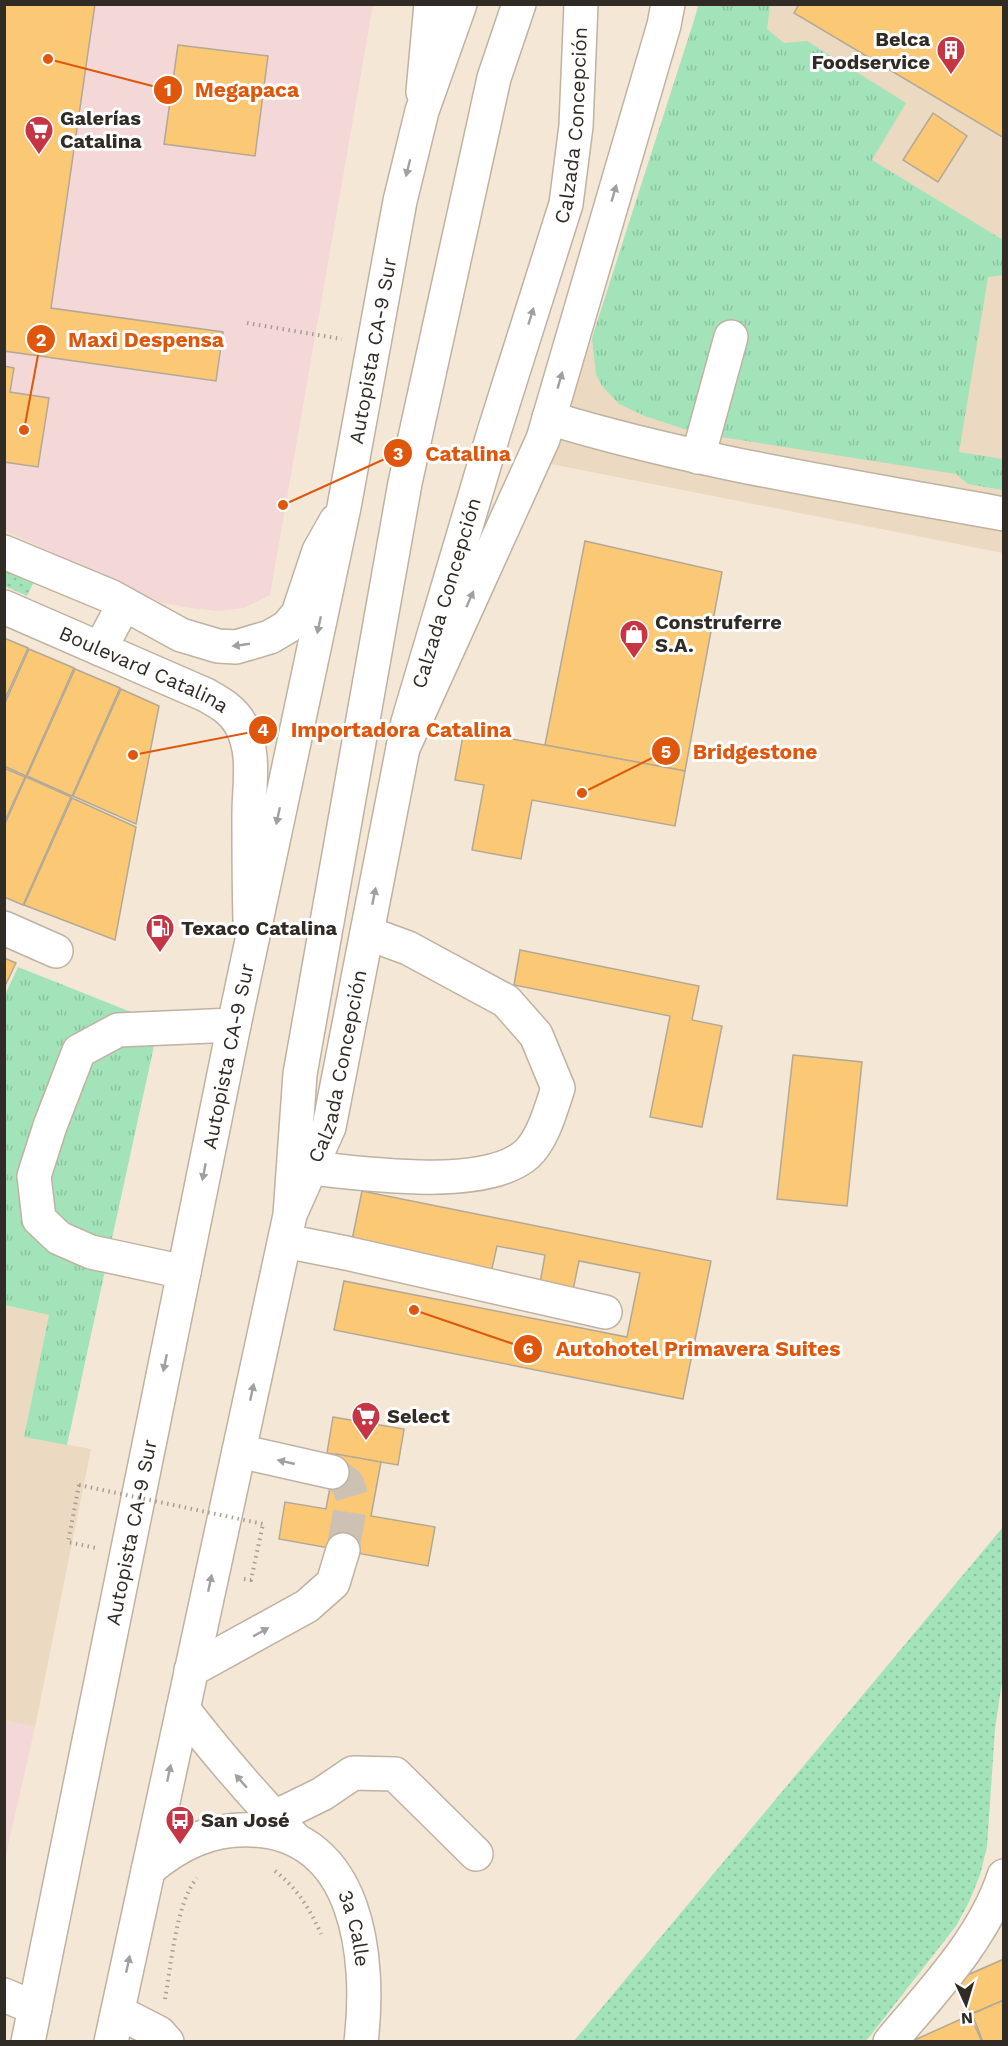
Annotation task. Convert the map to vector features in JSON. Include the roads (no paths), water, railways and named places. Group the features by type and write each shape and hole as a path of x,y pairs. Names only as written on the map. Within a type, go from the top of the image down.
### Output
{"main road":[{"path":"422,111 431,4"},
{"name":"Autopista CA-9 Sur","path":"28,2042 234,1025 344,507 400,201 422,111 460,4"},
{"path":"163,2037 114,2027 287,1228 300,1074 405,483 494,78 519,4"},
{"name":"Calzada Concepción","path":"287,1228 329,1127 408,722 494,432 566,204 576,126 581,4"},
{"path":"403,748 543,439 664,25 668,4"},
{"path":"698,457 731,337"},
{"path":"549,418 610,436 698,457 1004,514"},
{"path":"4,552 124,604 181,635 208,644 236,647 270,637 287,627 298,614 319,550 344,507"},
{"path":"100,649 124,604"},
{"name":"Boulevard Catalina","path":"4,607 206,695 230,710 240,723 251,757 249,874 251,943"},
{"path":"4,928 56,951"},
{"path":"311,1168 360,1174 458,1178 498,1170 527,1154 543,1131 558,1088 536,1035 506,1001 408,948 367,933"},
{"path":"184,1272 91,1252 59,1238 39,1219 34,1176 50,1126 79,1051 118,1030 234,1025"},
{"path":"287,1228 346,1253 605,1312"},
{"path":"239,1451 332,1472"},
{"path":"191,1670 308,1606 333,1583 343,1550"},
{"name":"3a Calle","path":"183,1709 217,1754 285,1828 332,1869 341,1882 355,1924 363,1980 361,2042"},
{"path":"285,1828 322,1794 353,1773 395,1774 476,1854"},
{"name":"3a Calle","path":"148,1870 180,1846 217,1832 237,1829 278,1833 285,1828"},
{"path":"890,2042 977,1933 996,1898 1004,1876"},
{"path":"977,1933 992,1919 1004,1915"},
{"path":"4,1995 35,2008"}],"tunnel":[{"path":"332,1472 348,1484 352,1497 343,1550"}],"place":[{"name":"Megapaca","path":"48,59"},
{"name":"Belca Foodservice","path":"951,76"},
{"name":"Galerías Catalina","path":"39,156"},
{"name":"Maxi Despensa","path":"24,430"},
{"name":"Catalina","path":"283,505"},
{"name":"Construferre S.A.","path":"634,660"},
{"name":"Importadora Catalina","path":"133,755"},
{"name":"Bridgestone","path":"582,793"},
{"name":"Texaco Catalina","path":"160,954"},
{"name":"Autohotel Primavera Suites","path":"414,1310"},
{"name":"Select","path":"366,1442"},
{"name":"San José","path":"180,1846"}]}
